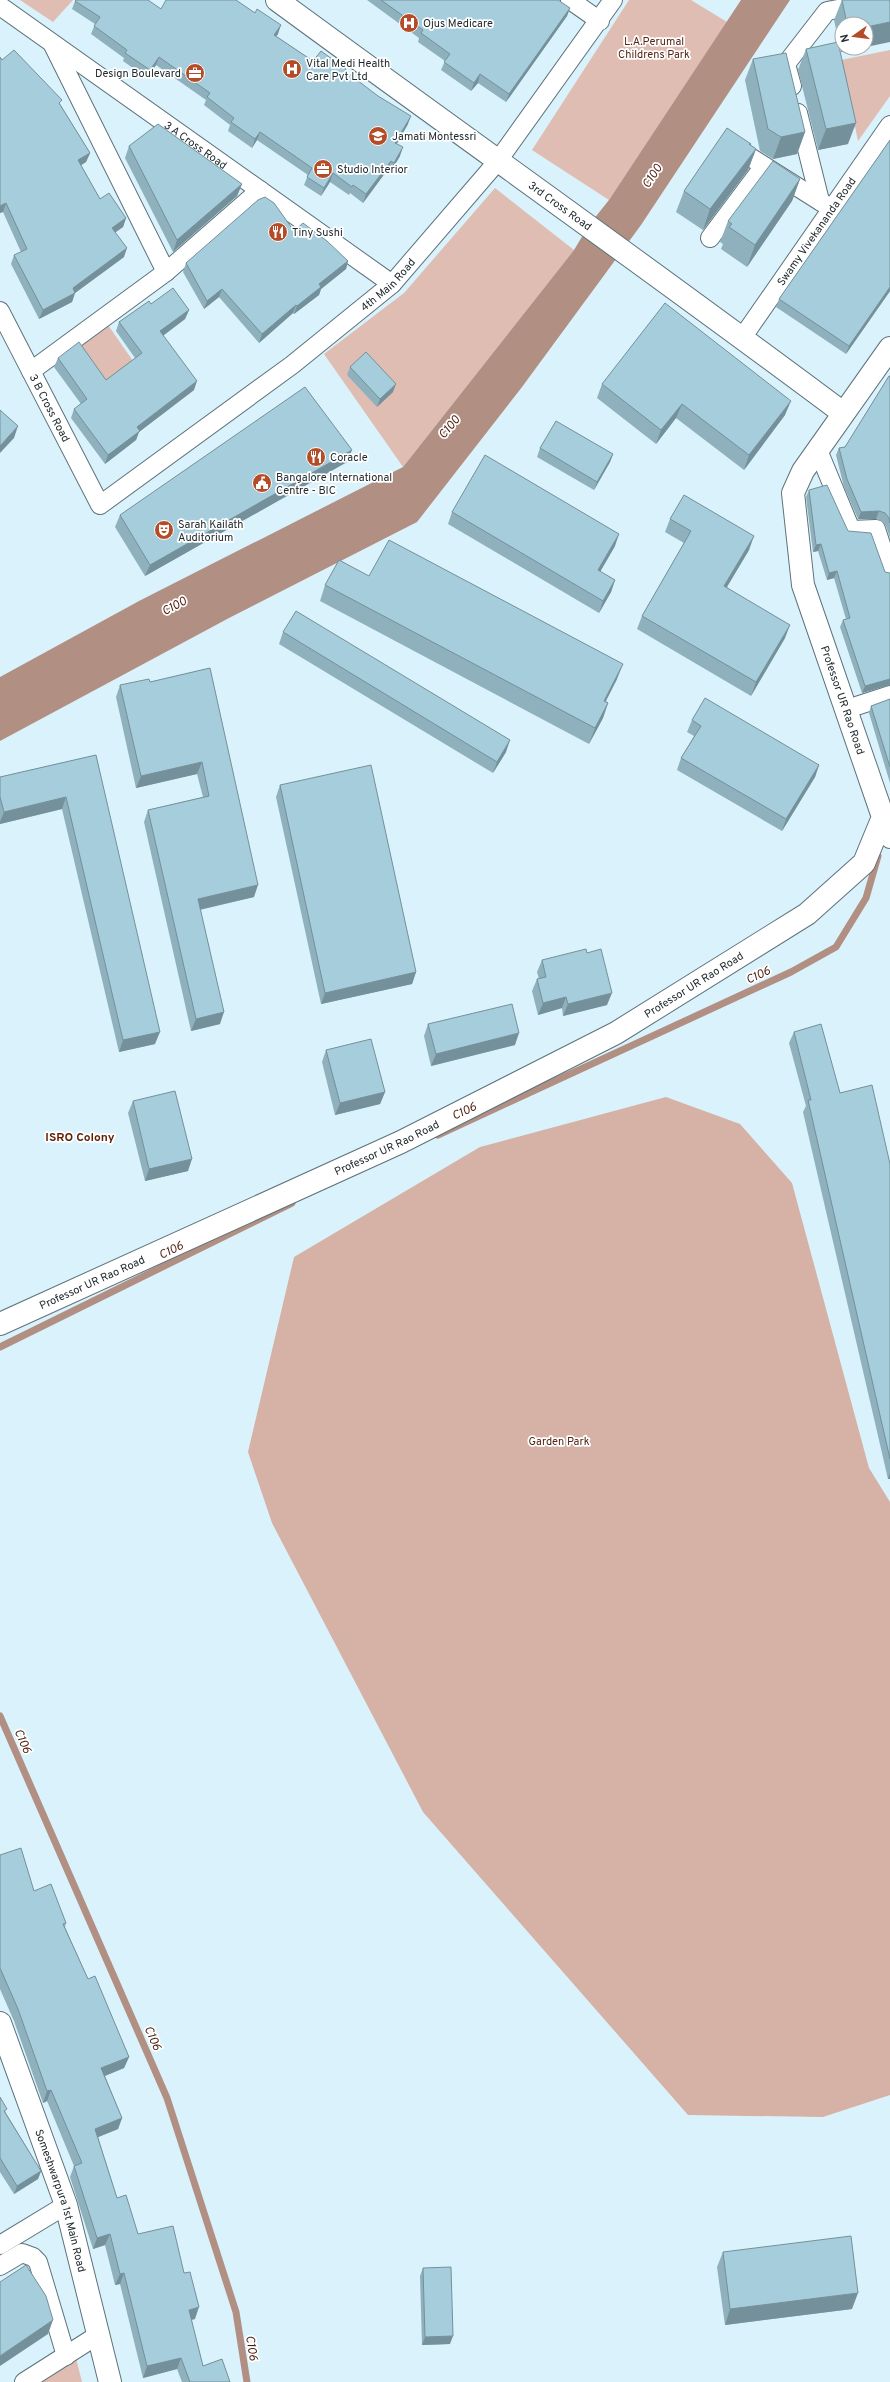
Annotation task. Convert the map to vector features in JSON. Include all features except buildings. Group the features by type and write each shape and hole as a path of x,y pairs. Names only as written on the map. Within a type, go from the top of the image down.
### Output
{"street":[{"name":"3rd Cross Road","path":"277,0 497,162 646,266 843,413"},
{"path":"570,0 600,21"},
{"name":"4th Main Road","path":"100,505 292,365 392,284 497,162 600,21 613,0"},
{"path":"826,205 786,64 827,11 888,0"},
{"name":"3 A Cross Road","path":"0,6 392,284"},
{"path":"52,43 166,272"},
{"name":"Swamy Vivekananda Road","path":"742,338 826,205 890,125"},
{"path":"722,139 826,205"},
{"path":"710,238 764,166"},
{"path":"31,371 166,272 260,190"},
{"name":"3 B Cross Road","path":"0,311 100,505"},
{"name":"Professor UR Rao Road","path":"0,1324 401,1142 616,1033 807,914 864,863 883,817 804,585 793,493 803,471 890,348"},
{"path":"818,450 851,530 876,529 890,572"},
{"path":"846,709 890,695"},
{"path":"883,817 890,839"},
{"name":"Someshwarpura 1st Main Road","path":"2,2033 66,2205 110,2382"},
{"path":"0,2246 66,2205"},
{"path":"0,2266 22,2253 33,2257 38,2262 66,2356"},
{"path":"24,2382 98,2335"}],"green space":[{"path":"20,0 73,0 53,22"},
{"name":"L.A.Perumal Childrens Park","path":"629,0 691,0 727,22 609,200 532,150"},
{"path":"890,50 890,96 858,141 841,60 861,56 874,56 874,53"},
{"path":"495,188 574,250 403,467 324,354 404,293"},
{"path":"108,325 133,361 102,383 77,348"},
{"name":"Garden Park","path":"666,1097 740,1124 792,1183 869,1468 890,1502 890,2095 823,2117 688,2115 423,1812 272,1523 248,1452 294,1257 480,1147"},
{"path":"76,2358 82,2382 39,2382"}],"water":[{"name":"C100","path":"741,0 790,0 641,225 522,387 417,522 229,618 0,741 0,677 139,601 403,467 574,250 589,225 609,200"}],"waterway":[{"name":"C106","path":"438,1135 791,972 836,947 866,898 878,856"},
{"name":"C106","path":"0,1347 292,1203"},
{"name":"C106","path":"0,1716 167,2098 236,2312 247,2382"}],"place":[{"name":"Ojus Medicare","path":"409,23"},
{"name":"Vital Medi Health Care Pvt Ltd","path":"292,69"},
{"name":"Design Boulevard","path":"195,73"},
{"name":"Jamati Montessri","path":"378,136"},
{"name":"Studio Interior","path":"323,169"},
{"name":"Tiny Sushi","path":"278,232"},
{"name":"Coracle","path":"316,457"},
{"name":"Bangalore International Centre - BIC","path":"262,483"},
{"name":"Sarah Kailath Auditorium","path":"164,530"}],"district":[{"name":"ISRO Colony","path":"80,1137"}]}
